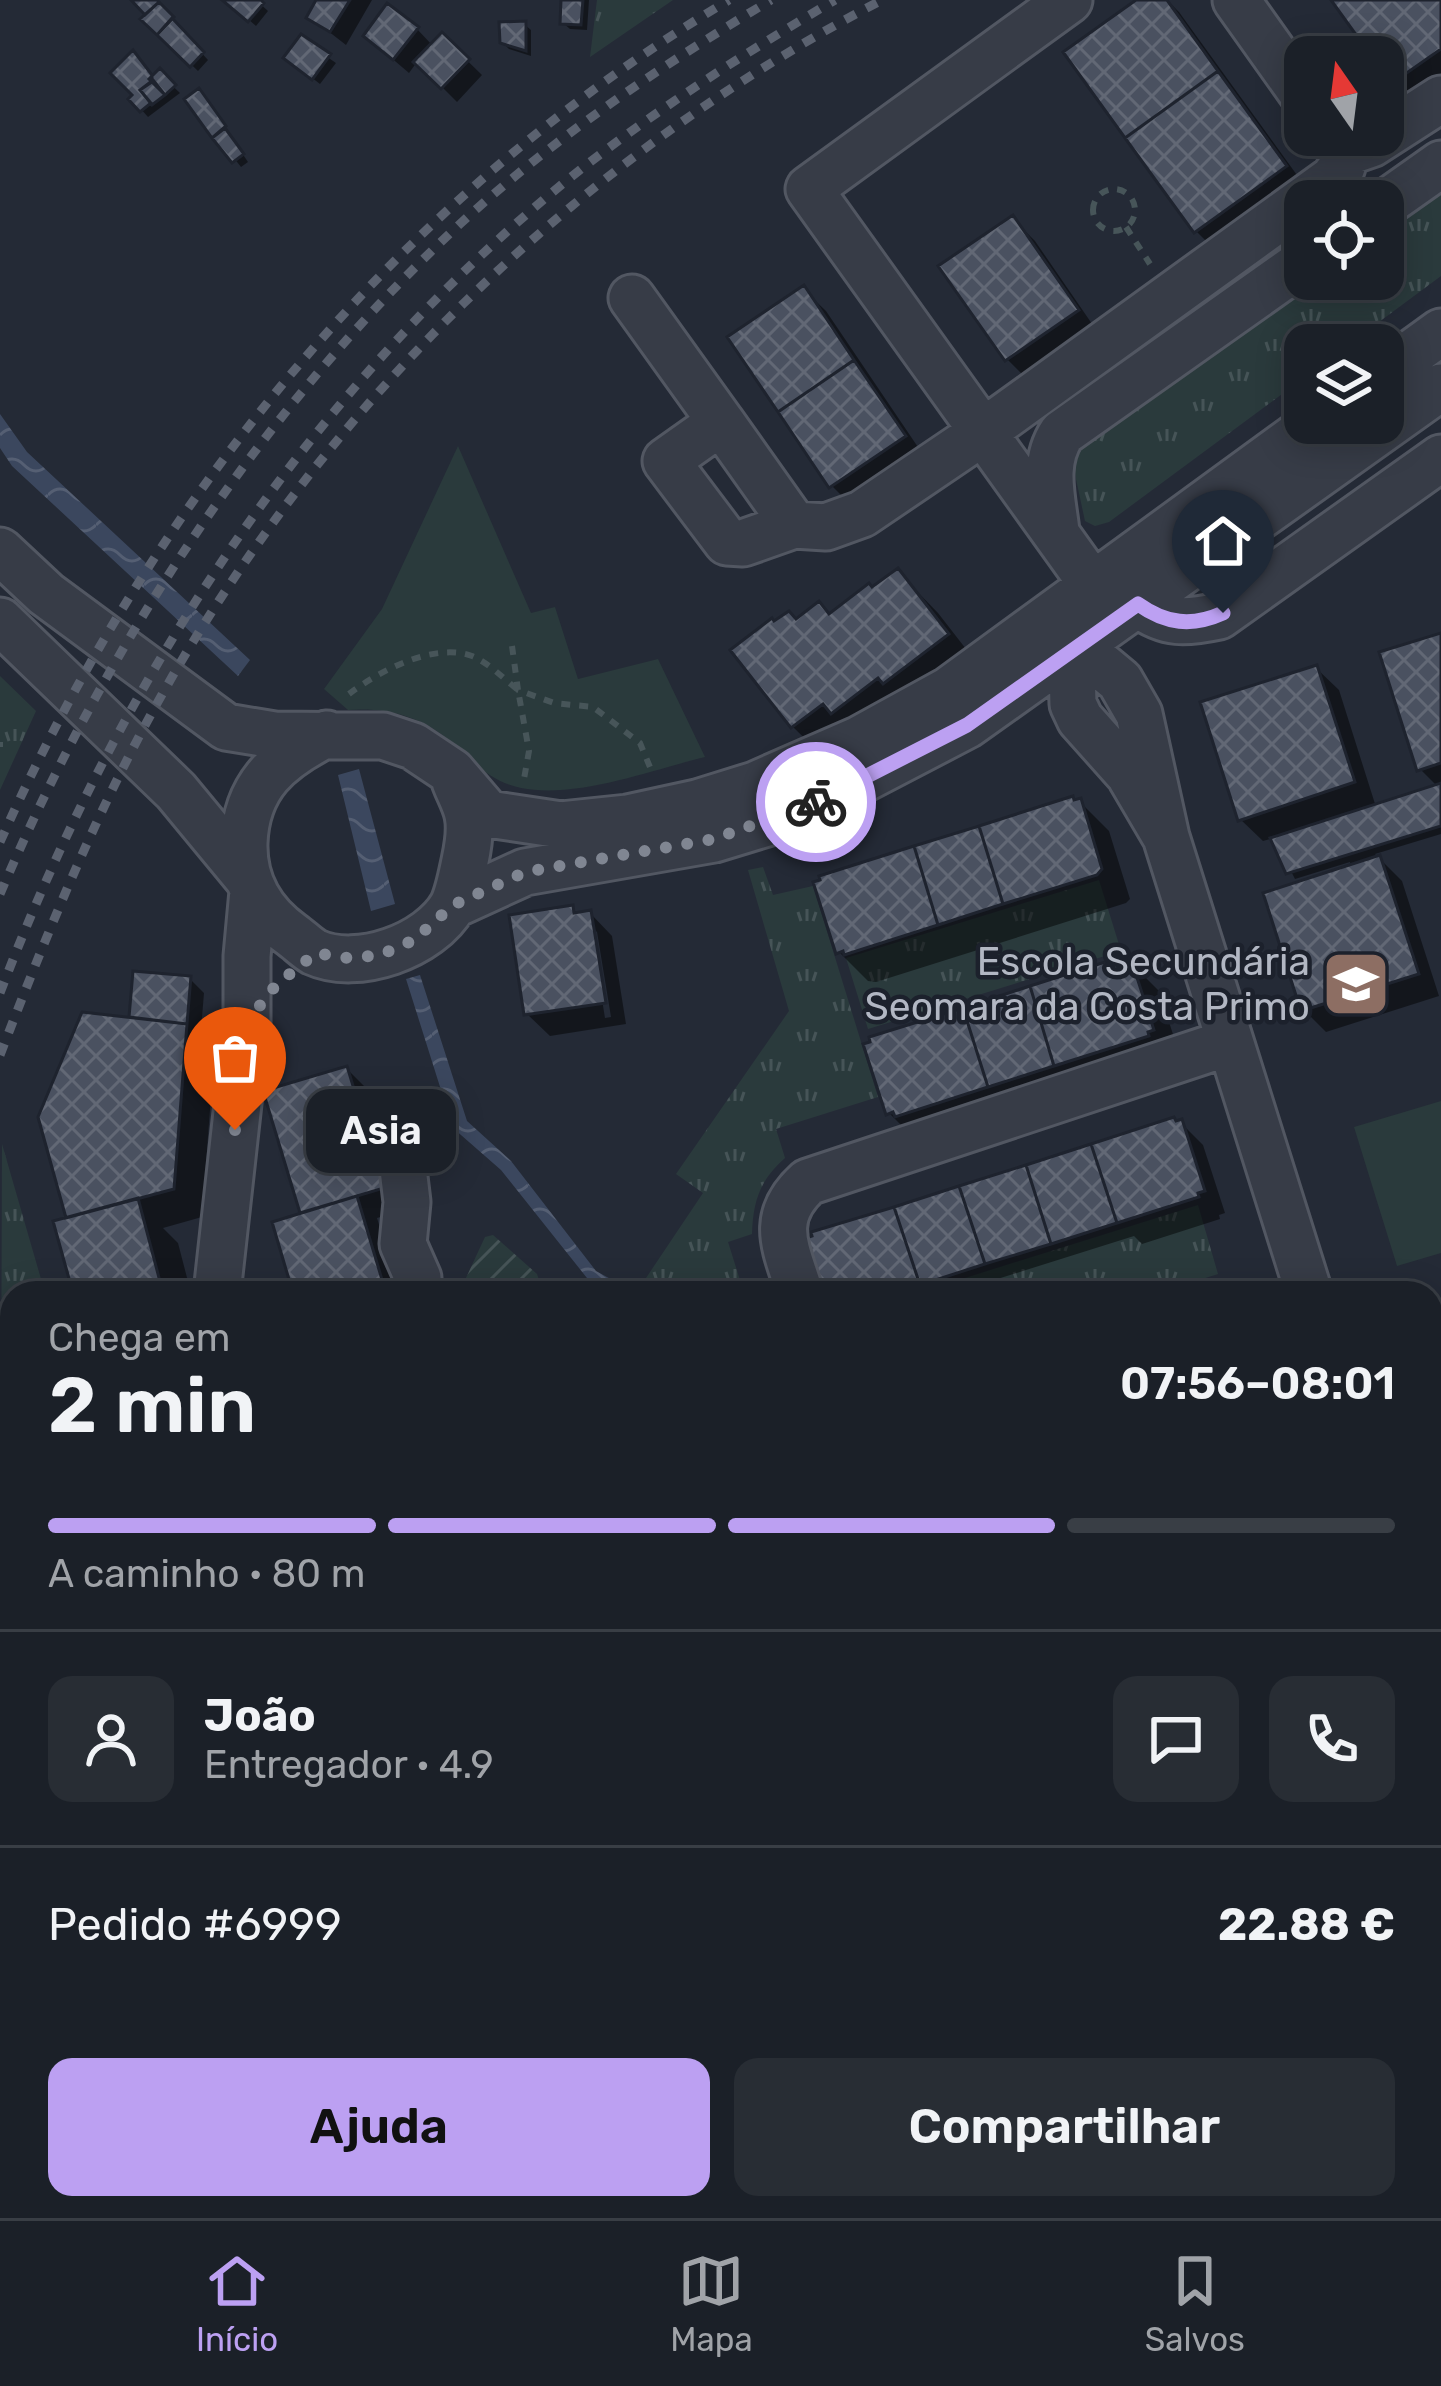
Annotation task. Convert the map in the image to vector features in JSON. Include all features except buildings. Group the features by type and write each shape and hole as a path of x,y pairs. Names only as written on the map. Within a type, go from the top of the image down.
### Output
{"street":[{"path":"1069,0 808,189 1092,584"},
{"path":"1236,0 1284,67"},
{"path":"1404,123 1441,99"},
{"path":"721,422 666,460 728,542 743,543 794,525 826,527 862,514 1333,179 1337,156"},
{"path":"1404,190 1441,164"},
{"path":"1057,534 1048,470 1052,449 1062,434 1284,276"},
{"path":"632,298 794,525"},
{"path":"1404,359 1441,332"},
{"path":"0,621 176,790 250,884 272,922 316,953 348,958 380,955 414,940 453,905 525,872 714,839 773,821 967,725 1441,387"},
{"path":"0,551 46,594 226,727 274,735 334,717 413,746 452,772 488,814 561,825 628,818 697,802 755,785 860,740 949,690 1286,444"},
{"path":"1138,604 1180,624 1220,616 1441,458"},
{"path":"1092,584 1076,618 1070,652 1070,688 1079,719 1129,774 1166,837"},
{"path":"1138,604 1139,714 1166,837 1305,1281"},
{"path":"1070,652 1102,666 1120,681 1139,714"},
{"path":"218,1281 247,1022 250,884 244,825 267,772 334,717"},
{"path":"967,725 1037,717 1079,719"},
{"path":"452,772 469,817 468,845 453,905"},
{"path":"247,1022 276,985 316,953"},
{"path":"796,1281 784,1240 783,1214 792,1196 808,1182 1231,1042"},
{"path":"399,1135 406,1202 403,1244 417,1281"}],"path":[{"path":"1105,190 1134,194 1134,217 1126,227 1106,230 1091,222 1093,206 1105,190"},
{"path":"512,646 529,751 522,788"},
{"path":"334,717 383,673 447,653 472,656 518,690 554,703 592,707 640,743 652,770"}],"green space":[{"path":"597,0 673,0 590,57"},
{"path":"1441,177 1441,276 1376,324 1284,324 1284,393 1109,522 1095,526 1085,521 1070,451 1284,294 1284,300 1404,300 1404,204"},
{"path":"458,446 531,613 555,607 578,679 658,659 705,757 566,790 521,788 492,776 429,726 390,712 348,710 324,689 382,609"},
{"path":"0,676 36,711 0,790"},
{"path":"763,867 773,895 813,886 878,1097 776,1129 785,1158 760,1192 752,1234 728,1242 740,1281 644,1281 703,1193 676,1174 789,1011 748,870"},
{"path":"1099,880 1121,951 868,1029 846,958"},
{"path":"1441,1101 1441,1253 1397,1266 1354,1127"},
{"path":"2,1144 42,1281 2,1281"},
{"path":"1198,1205 1218,1274 1196,1281 955,1281"},
{"path":"493,1235 539,1281 465,1281 485,1237"}],"water":[{"path":"0,414 27,452 250,660 238,676 12,466 0,448"},
{"path":"359,769 395,904 371,911 338,775"},
{"path":"420,975 467,1121 511,1161 596,1271 614,1281 587,1278 501,1170 453,1128 406,979"}],"railway":[{"path":"0,842 62,714 133,592 212,475 299,364 395,261 498,165 610,78 729,0"},
{"path":"0,894 42,801 140,621 195,534 319,371 461,223 534,161 650,76 771,0"},
{"path":"0,993 48,876 164,653 232,547 306,446 388,350 476,260 571,177 700,84 835,0"},
{"path":"0,1055 75,870 140,735 230,584 304,481 386,384 474,294 568,209 667,132 772,62 882,0"}],"way so far":[{"path":"235,1130 247,1022 276,985 316,953 348,958 380,955 414,940 453,905 525,872 714,839 816,802"}],"place":[{"name":"Escola Secundária Seomara da Costa Primo","path":"1356,984"},
{"name":"Asia","path":"235,1130"}],"route":[{"path":"816,802 967,725 1138,604 1180,624 1223,613"}]}
